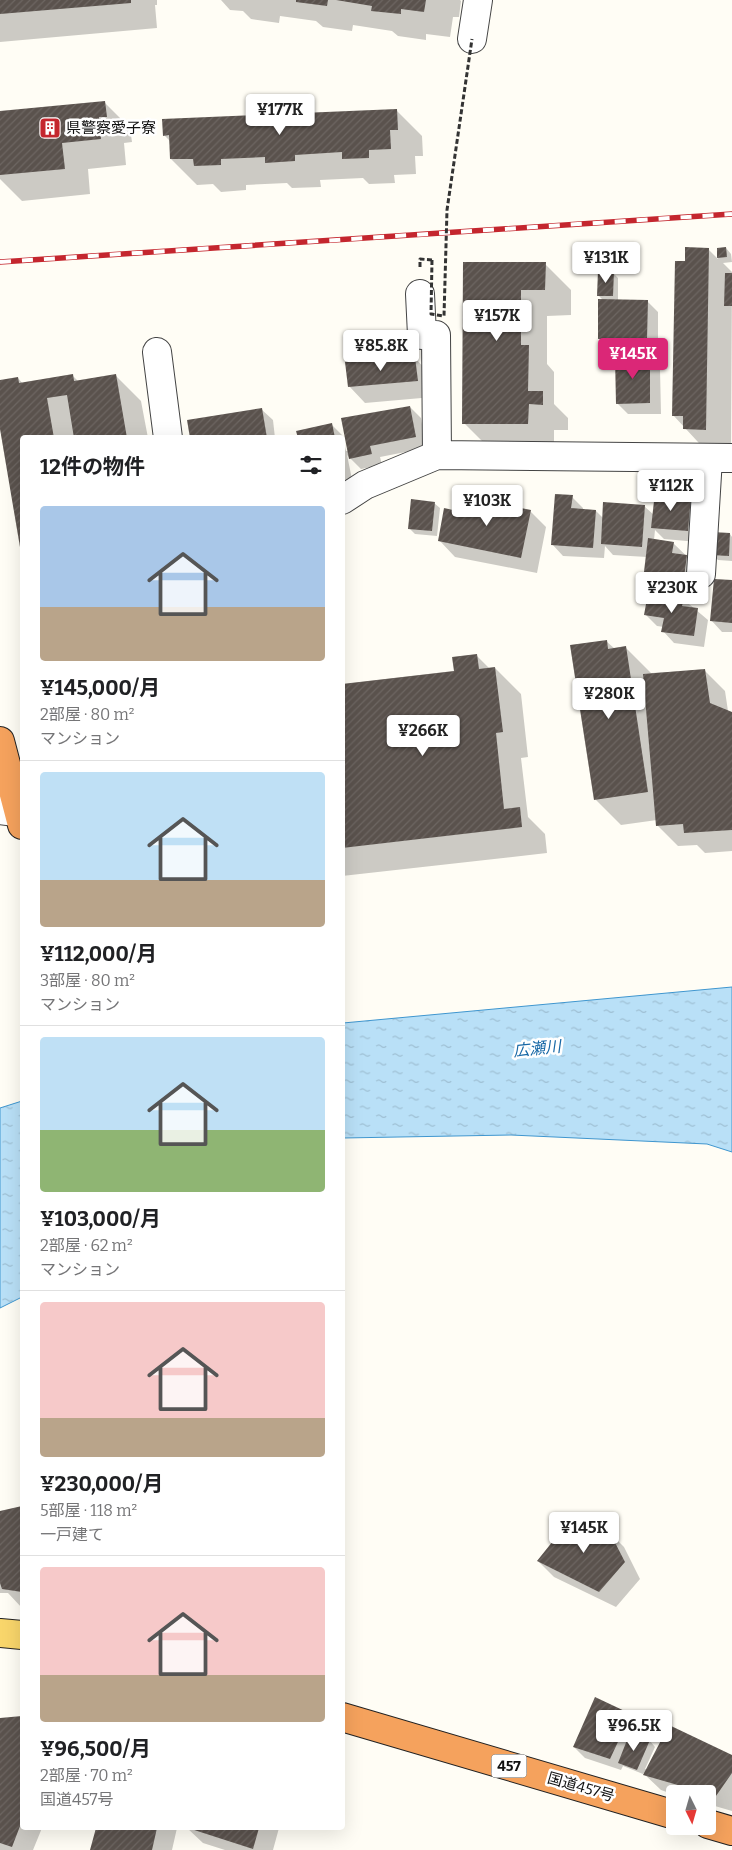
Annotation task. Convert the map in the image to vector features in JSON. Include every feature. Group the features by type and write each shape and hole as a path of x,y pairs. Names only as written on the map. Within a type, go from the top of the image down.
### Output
{"highway":[{"path":"0,741 16,815"},
{"name":"国道457号","path":"345,1718 666,1812"},
{"path":"716,1826 732,1831"}],"main road":[{"path":"0,1633 20,1636"}],"street":[{"path":"472,40 478,0"},
{"path":"420,294 422,335 436,335 437,455"},
{"path":"157,352 168,435"},
{"path":"345,498 364,485 437,455 720,458 701,574"}],"path":[{"path":"432,260 432,314 444,316 447,210 472,40"}],"water":[{"name":"広瀬川","path":"732,987 732,1152 707,1144 511,1135 345,1138 345,1023"},
{"path":"20,1102 20,1298 0,1308 0,1108"}],"building":[{"path":"0,0 131,0 131,3 0,14"},
{"path":"296,0 328,0 327,6 296,2"},
{"path":"336,0 426,0 424,12 401,9 401,14 371,11 372,6"},
{"name":"県警察愛子寮","path":"105,101 107,117 99,117 101,139 62,143 65,169 0,175 0,111"},
{"path":"397,109 398,130 390,130 391,149 369,150 369,158 342,159 342,152 295,155 295,161 265,163 265,157 221,159 221,165 194,166 193,159 170,159 169,135 163,136 162,119"},
{"path":"685,247 709,248 706,430 683,429 683,416 672,416 675,261 685,261"},
{"path":"726,247 727,257 717,258 717,248"},
{"path":"463,262 546,262 545,290 521,290 521,345 529,345 528,391 543,391 543,405 529,404 528,424 462,424"},
{"path":"598,271 614,271 613,296 597,296"},
{"path":"725,273 732,273 732,306 724,306"},
{"path":"598,299 648,300 647,339 598,339"},
{"path":"415,357 418,381 348,387 345,362"},
{"path":"615,357 650,357 650,403 616,404"},
{"path":"73,374 74,381 116,374 126,435 74,435 67,395 47,398 53,435 20,435 20,547 0,429 0,380 18,377 19,383"},
{"path":"410,406 416,437 370,446 372,454 349,459 341,418"},
{"path":"262,408 266,435 190,435 187,420"},
{"path":"332,423 334,435 297,435 296,431"},
{"path":"655,492 691,496 688,531 651,528"},
{"path":"555,494 573,495 571,508 596,510 593,548 551,545"},
{"path":"470,498 531,510 521,558 438,541 444,508 462,512"},
{"path":"411,499 435,502 432,531 408,529"},
{"path":"603,502 645,505 642,547 601,544"},
{"path":"712,532 730,533 729,556 711,555"},
{"path":"648,538 674,542 672,553 687,555 683,585 643,580"},
{"path":"714,579 732,580 732,623 710,621"},
{"path":"648,593 684,598 682,606 698,608 694,636 661,632 664,618 644,615"},
{"path":"607,640 608,649 626,646 648,792 594,800 570,645"},
{"path":"477,654 479,669 495,667 503,732 496,733 504,809 520,807 522,827 345,848 345,684 454,671 452,657"},
{"path":"705,669 710,703 732,712 732,830 684,833 683,824 656,826 643,674"},
{"path":"20,1506 20,1592 2,1589 0,1583 0,1511"},
{"path":"573,1516 608,1529 625,1562 599,1592 537,1561"},
{"path":"595,1697 631,1714 610,1759 573,1747"},
{"path":"20,1716 20,1826 12,1847 0,1843 0,1718"},
{"path":"669,1725 732,1755 732,1773 716,1796 716,1785 678,1785 643,1775"},
{"path":"629,1735 650,1740 637,1770 618,1763"},
{"path":"95,1830 157,1830 152,1850 90,1850"},
{"path":"194,1830 258,1830 253,1849"}],"railway":[{"path":"0,262 732,214"}],"place":[{"name":"県警察愛子寮","path":"50,128"}]}
